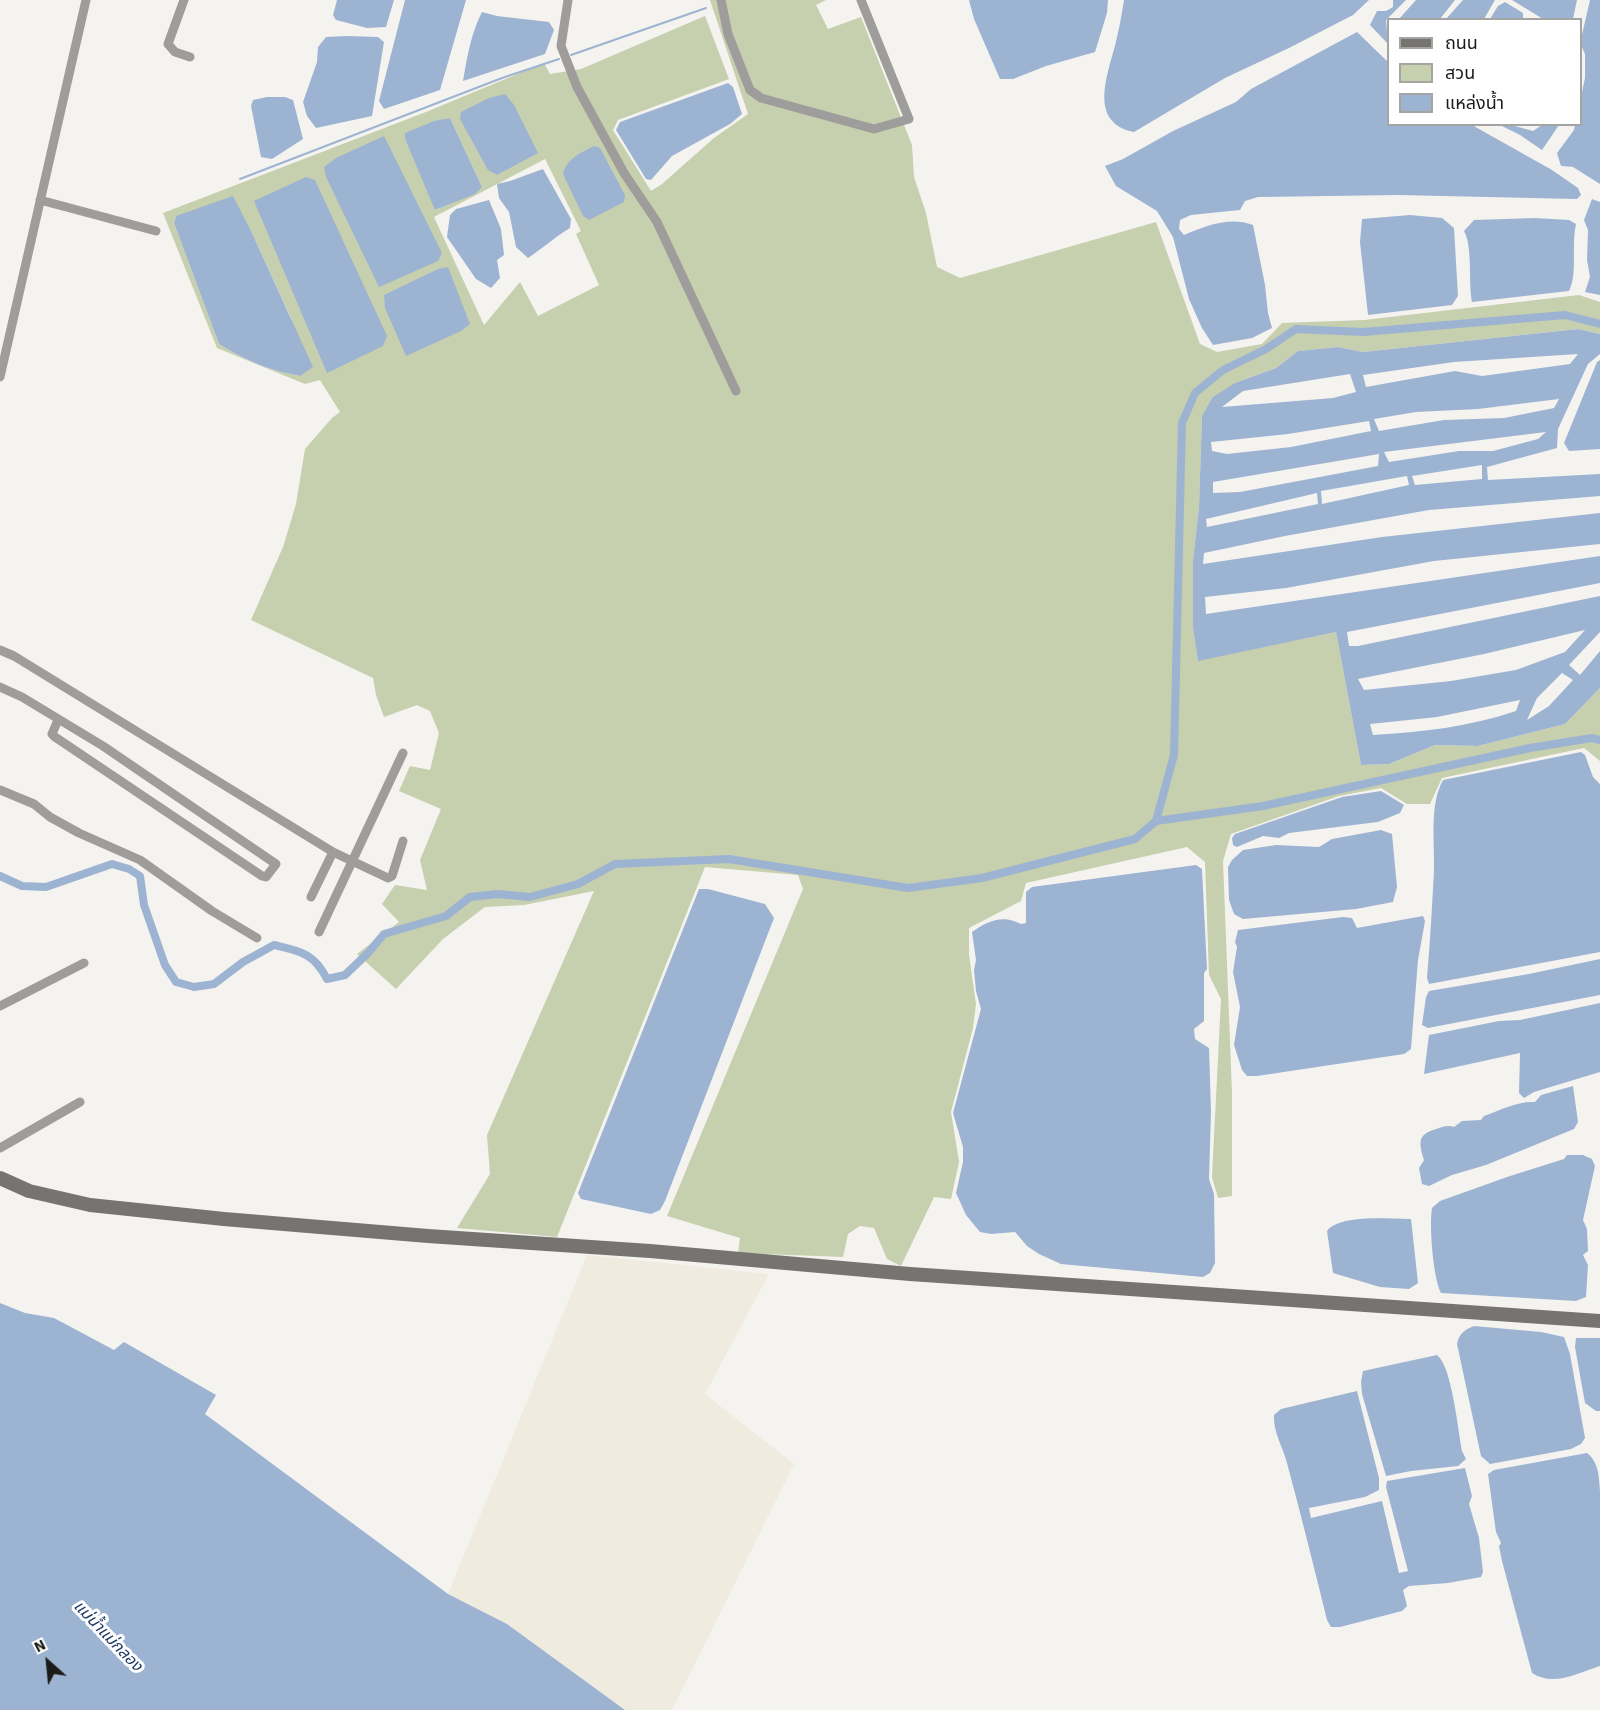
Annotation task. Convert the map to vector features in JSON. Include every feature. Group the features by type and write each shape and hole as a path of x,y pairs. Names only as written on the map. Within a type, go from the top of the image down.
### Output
{"street":[{"path":"0,377 5,332 25,274 86,0"},
{"path":"184,0 168,44 175,52 190,57"},
{"path":"568,0 561,46 577,87 630,183 657,222 736,391"},
{"path":"721,0 728,34 750,90 761,98 874,129 909,119 861,0"},
{"path":"40,200 156,231"},
{"path":"0,650 14,656 333,852 353,862 388,878 392,876 403,841"},
{"path":"0,687 22,697 103,746 276,864 266,877 262,876 55,737 52,734 58,720"},
{"path":"319,933 403,753"},
{"path":"0,790 34,804 79,833 140,860 212,911 257,938"},
{"path":"310,897 333,852"},
{"path":"0,1006 84,963"},
{"path":"0,1148 80,1102"},
{"path":"0,1178 29,1191 90,1205 224,1219 650,1251 910,1274 1600,1321"}],"shaded area":[{"path":"587,1255 769,1274 705,1394 794,1464 672,1710 625,1710 507,1624 448,1594"}],"green space":[{"path":"710,0 826,0 816,5 828,29 861,17 912,145 914,177 926,213 937,267 960,278 1156,222 1200,344 1217,352 1262,344 1282,323 1364,320 1579,295 1600,302 1600,334 1578,329 1363,352 1338,347 1298,351 1276,368 1235,383 1202,416 1199,506 1193,560 1193,628 1198,660 1336,632 1361,765 1389,764 1435,745 1478,746 1565,724 1600,688 1600,761 1584,748 1442,778 1430,804 1407,804 1381,788 1339,796 1231,834 1223,861 1232,1093 1232,1196 1218,1198 1212,1177 1221,999 1209,975 1205,862 1187,847 1026,883 1021,901 969,928 969,955 976,1004 973,1028 951,1112 959,1162 951,1199 934,1197 901,1266 887,1259 874,1228 860,1226 848,1234 843,1257 738,1253 740,1238 667,1216 803,889 798,875 705,867 557,1237 457,1228 490,1174 487,1135 594,891 524,905 485,907 443,939 396,989 357,954 399,922 382,904 395,885 427,890 420,860 441,809 399,791 410,766 430,770 439,733 430,711 417,705 384,717 373,678 251,620 283,547 296,504 305,449 340,412 320,380 305,384 217,348 163,213 426,112 544,63 550,74 581,69 705,16 729,79 618,120 613,130 651,191 714,138 748,114","holes":["450,118 482,187 436,210 405,139 405,133","545,159 581,231 576,234 599,285 538,316 520,282 484,325 434,217","176,216 252,233 291,318 300,376 258,364 219,344 174,223"]}],"water":[{"path":"337,0 394,0 386,27 367,28 336,20 333,15"},
{"path":"405,0 466,0 440,90 384,109 379,101"},
{"path":"969,0 1108,0 1107,13 1095,52 1046,66 1013,79 1000,79 974,19"},
{"path":"1124,0 1369,0 1353,15 1225,78 1134,132 1119,126 1110,118 1105,106 1104,93"},
{"path":"1393,0 1406,0 1386,20 1387,43 1370,25 1377,11 1386,11 1393,7"},
{"path":"1416,0 1455,0 1441,18 1400,18"},
{"path":"1463,0 1495,0 1485,18 1447,18"},
{"path":"1512,0 1577,0 1573,18 1541,18"},
{"path":"1590,0 1600,0 1600,184 1573,167 1561,166 1557,153 1575,126 1582,126 1585,54 1582,47 1582,35"},
{"path":"1505,2 1523,13 1523,18 1491,18 1498,6"},
{"path":"482,12 549,22 554,30 545,54 463,81 472,37"},
{"path":"1357,32 1387,61 1387,126 1474,126 1552,170 1578,188 1581,195 1577,199 1398,195 1258,197 1245,201 1240,210 1191,215 1180,220 1179,229 1184,235 1227,222 1244,222 1253,225 1265,285 1272,328 1252,338 1213,345 1202,328 1189,299 1173,237 1157,211 1116,186 1105,166 1236,102 1251,89"},
{"path":"326,37 378,37 384,42 372,116 316,128 307,116 303,102 317,62 318,47"},
{"path":"728,83 733,87 742,114 730,124 672,156 651,180 646,179 616,130 620,122"},
{"path":"505,94 514,105 538,153 497,175 488,170 460,119 461,112 489,98"},
{"path":"285,97 293,100 303,139 272,159 261,157 251,106 253,100"},
{"path":"450,118 482,187 475,194 435,210 405,139 405,133 434,121"},
{"path":"1502,126 1515,126 1533,131 1540,126 1558,126 1542,150"},
{"path":"384,136 442,253 438,261 379,287 326,177 324,167 336,158"},
{"path":"594,146 600,148 625,195 624,202 589,220 583,216 563,174 571,160"},
{"path":"543,169 571,219 570,228 528,258 516,247 509,212 499,198 497,184"},
{"path":"306,177 315,180 387,336 383,346 327,373 254,201"},
{"path":"233,196 313,367 300,376 258,364 219,344 174,223 176,216"},
{"path":"1592,199 1600,202 1600,295 1585,292 1590,277 1587,260 1588,230 1584,220"},
{"path":"489,200 501,229 504,255 497,260 500,278 491,288 476,279 447,237 450,215 456,209"},
{"path":"1410,215 1442,218 1454,228 1458,296 1452,305 1368,315 1360,242 1362,219"},
{"path":"1535,218 1569,220 1576,224 1574,268 1569,291 1472,302 1468,246 1464,231 1474,220"},
{"path":"448,267 470,324 461,331 406,356 385,308 384,295 438,269"},
{"path":"1578,329 1600,334 1600,354 1588,364 1558,429 1557,448 1487,467 1488,480 1600,474 1600,496 1429,510 1204,553 1203,564 1382,537 1600,513 1600,544 1434,561 1286,588 1205,597 1206,614 1600,556 1600,583 1347,632 1349,646 1358,646 1600,596 1600,632 1569,665 1580,675 1600,651 1600,688 1565,724 1478,746 1435,745 1389,764 1361,765 1336,632 1198,661 1193,628 1193,560 1199,506 1202,416 1213,397 1235,383 1276,368 1298,351 1338,347 1363,352","holes":["1578,354 1570,364 1482,376 1455,371 1366,387 1363,375 1454,362","1350,374 1356,392 1333,398 1222,407 1243,391","1559,399 1554,408 1504,418 1444,420 1379,431 1374,419 1416,412 1478,409","1369,421 1371,431 1291,447 1227,454 1212,451 1211,442 1288,434","1546,432 1538,439 1493,451 1459,451 1389,462 1384,452","1379,454 1378,466 1240,492 1213,493 1213,482","1482,465 1482,479 1415,485 1412,476","1407,476 1409,485 1322,504 1321,491","1317,493 1318,504 1207,527 1206,519","1585,630 1565,652 1516,670 1451,681 1364,690 1358,679 1484,654","1562,673 1573,680 1549,706 1527,720 1537,698","1520,700 1516,711 1481,721 1427,730 1373,735 1370,724 1437,717"]},
{"path":"1600,360 1600,449 1569,451 1564,443 1597,362"},
{"path":"1581,752 1585,755 1593,777 1600,784 1600,952 1429,984 1427,978 1434,871 1434,812 1443,780"},
{"path":"1381,791 1404,805 1400,813 1378,822 1289,833 1279,838 1263,836 1237,847 1233,845 1232,838 1235,834 1342,797"},
{"path":"1381,830 1392,834 1397,887 1393,902 1356,909 1243,919 1234,914 1229,900 1228,867 1243,850 1276,845 1319,847 1332,839"},
{"path":"1196,865 1202,869 1207,969 1204,973 1204,1021 1194,1029 1195,1039 1209,1048 1211,1111 1209,1179 1214,1194 1215,1263 1210,1273 1203,1277 1061,1264 1027,1246 1015,1232 991,1234 980,1232 966,1215 956,1193 963,1162 963,1147 953,1113 981,1009 976,991 974,970 976,960 972,932 995,920 1008,919 1021,924 1026,923 1026,892 1032,887"},
{"path":"699,889 708,889 765,904 774,918 660,1210 651,1214 581,1199 578,1193"},
{"path":"1423,916 1425,921 1418,960 1411,1049 1404,1054 1247,1076 1242,1070 1234,1045 1240,1007 1233,972 1238,930 1343,917 1352,918 1357,928"},
{"path":"1600,959 1600,995 1428,1028 1422,1025 1429,991"},
{"path":"1600,1003 1600,1072 1534,1092 1524,1098 1519,1093 1520,1053 1424,1074 1429,1035 1499,1021 1520,1020"},
{"path":"1573,1086 1578,1122 1574,1129 1486,1165 1452,1175 1429,1186 1422,1184 1419,1168 1424,1160 1421,1147 1423,1135 1445,1126 1454,1127 1462,1121 1481,1120 1484,1116 1522,1103 1535,1102 1541,1095"},
{"path":"1567,1155 1583,1155 1592,1159 1595,1166 1583,1220 1587,1229 1588,1251 1583,1255 1588,1265 1586,1297 1576,1301 1441,1293 1432,1251 1432,1208 1440,1201 1564,1159"},
{"path":"1411,1219 1418,1283 1409,1289 1380,1287 1333,1273 1327,1231 1333,1226 1354,1220"},
{"name":"แม่น้ำแม่กลอง","path":"0,1303 25,1313 54,1318 114,1350 124,1342 216,1395 205,1414 448,1594 507,1624 625,1710 0,1710"},
{"path":"1474,1326 1541,1332 1564,1337 1570,1354 1585,1438 1581,1444 1571,1449 1490,1464 1481,1456 1457,1344 1463,1333"},
{"path":"1576,1338 1600,1338 1600,1411 1596,1411 1585,1403 1575,1347"},
{"path":"1437,1355 1447,1372 1462,1451 1466,1459 1458,1466 1386,1476 1362,1394 1363,1371"},
{"path":"1357,1391 1379,1478 1379,1490 1365,1497 1309,1508 1311,1518 1382,1501 1399,1573 1408,1571 1386,1487 1387,1481 1465,1468 1472,1496 1469,1504 1479,1538 1483,1572 1481,1577 1448,1583 1409,1586 1403,1590 1407,1606 1402,1611 1340,1627 1331,1627 1327,1620 1274,1415 1281,1409"},
{"path":"1587,1453 1596,1466 1600,1491 1600,1666 1566,1677 1548,1679 1532,1673 1502,1561 1499,1546 1501,1543 1496,1532 1488,1474 1494,1470"}],"waterway":[{"path":"571,55 706,8"},
{"path":"240,179 502,78 559,59"},
{"path":"0,876 22,886 46,887 112,864 129,869 140,876 144,905 165,965 176,982 194,987 214,984 243,962 274,945 305,954 317,964 327,979 345,975 384,934 446,916 470,897 498,894 530,897 578,884 615,864 729,859 908,888 982,878 1135,839 1156,821 1174,755 1182,423 1195,393 1223,370 1266,349 1296,329 1363,332 1565,315 1600,324"},
{"path":"1156,821 1263,806 1530,748 1592,738 1600,740"}]}
